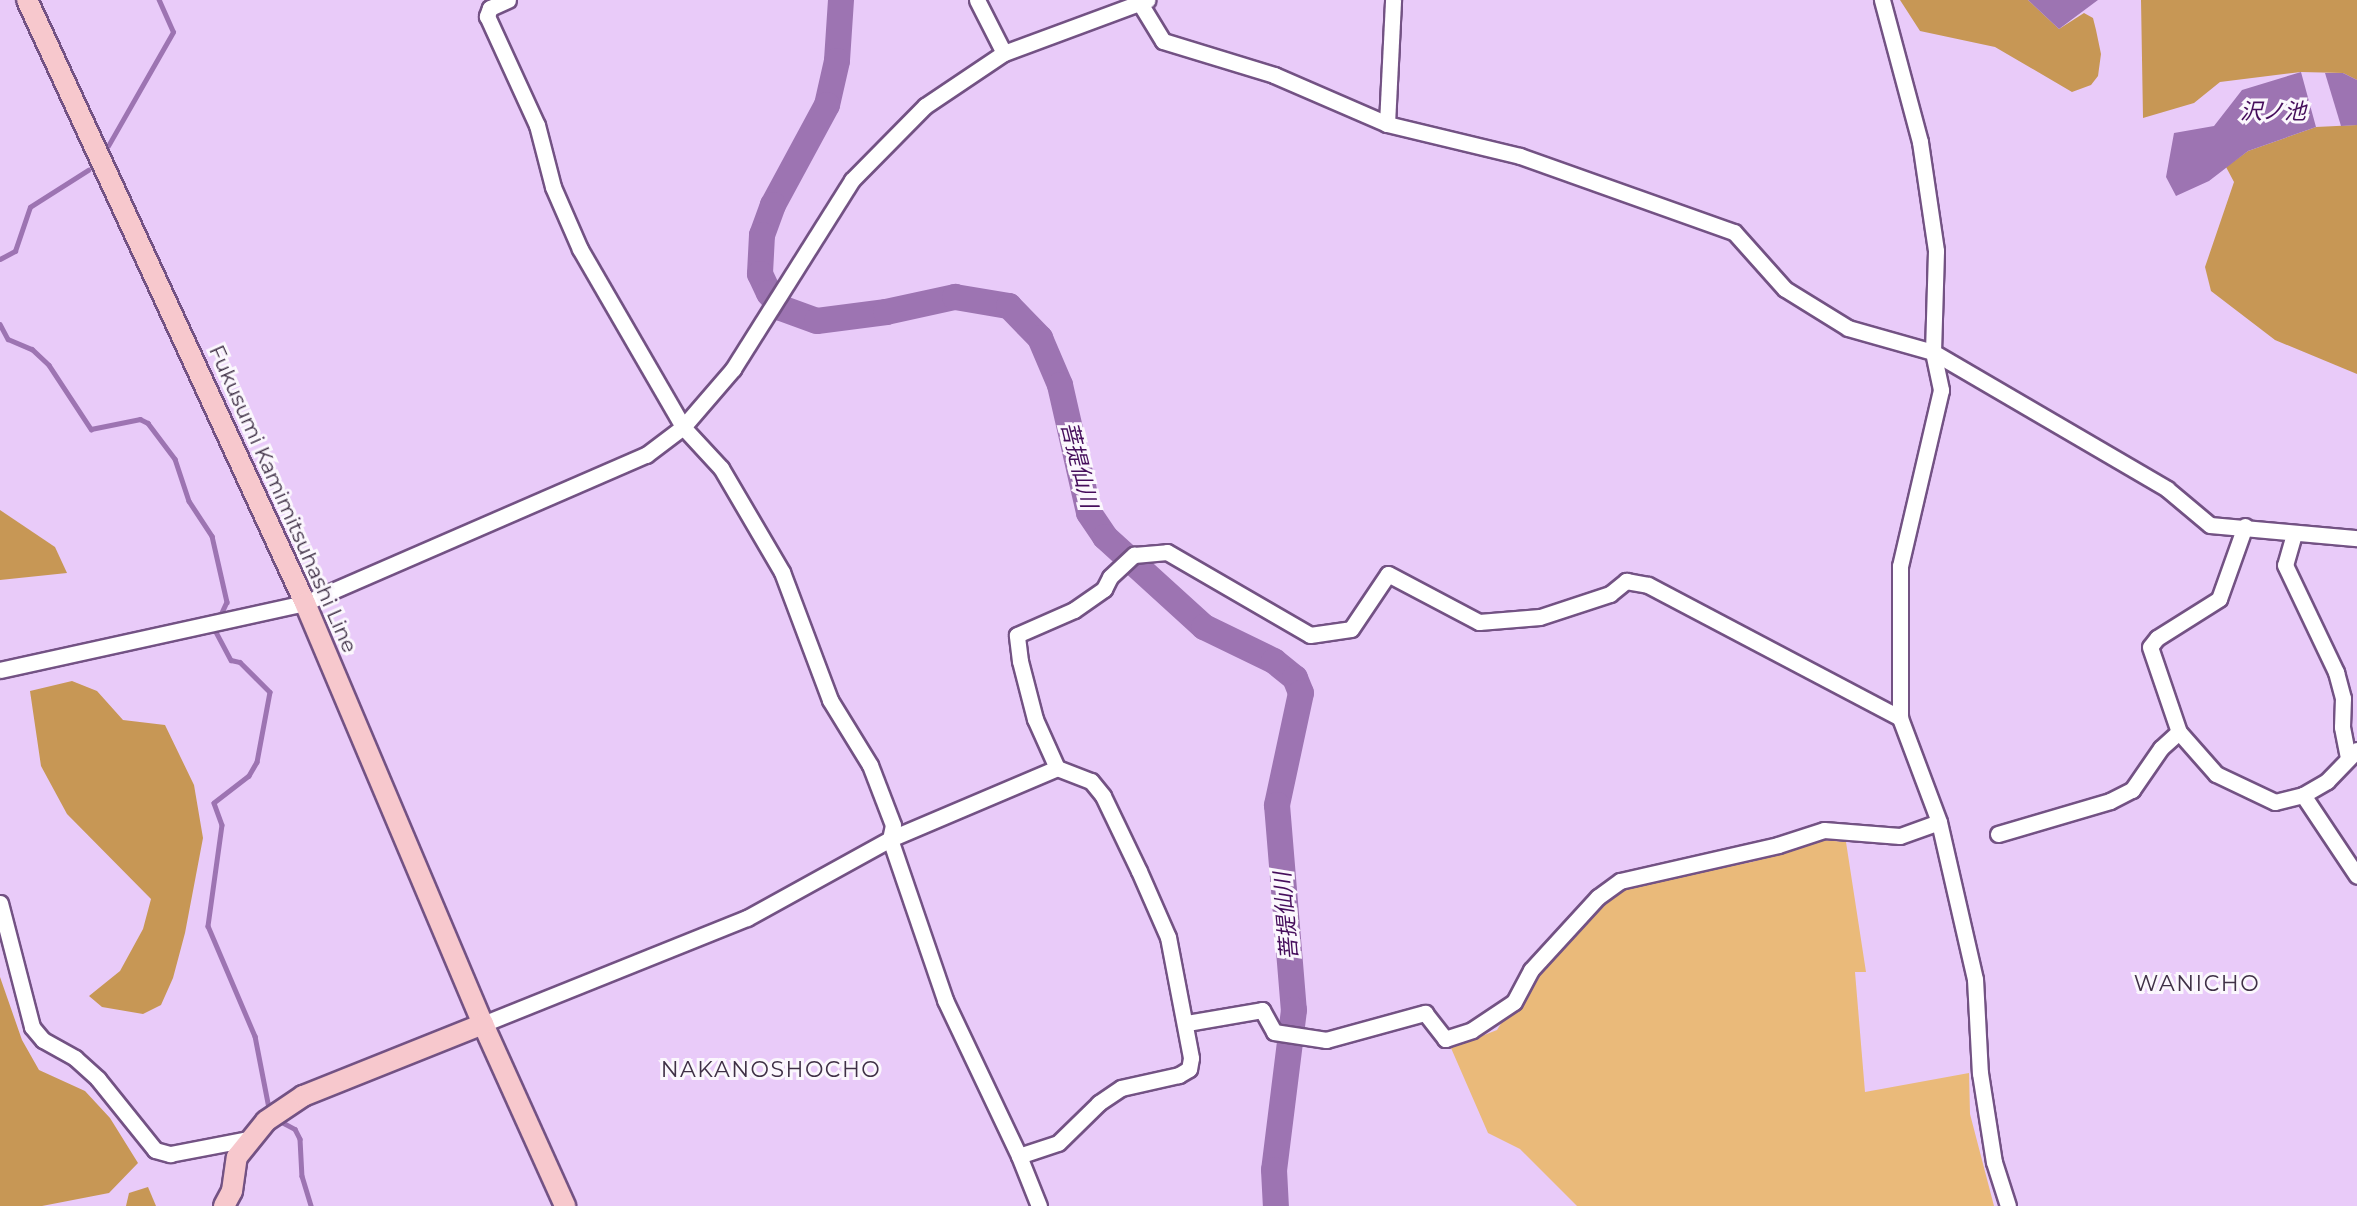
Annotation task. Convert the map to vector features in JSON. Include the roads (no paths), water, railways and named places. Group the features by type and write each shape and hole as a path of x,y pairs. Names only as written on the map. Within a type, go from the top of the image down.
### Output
{"main road":[{"name":"Fukusumi Kamimitsuhashi Line","path":"27,0 305,603 483,1024 565,1206"},
{"path":"224,1206 232,1191 237,1157 248,1139 266,1121 303,1096 483,1024"}],"street":[{"path":"508,0 490,8 487,16 537,125 553,187 580,249 683,427 721,468 782,572 830,700 870,765 893,825 890,839 945,1000 1019,1156 1039,1206"},
{"path":"977,0 1004,53"},
{"path":"1387,124 1393,0"},
{"path":"1882,0 1920,142 1927,186 1936,251 1933,352 1941,390 1900,566 1900,718 1939,822 1975,979 1980,1073 1994,1162 2008,1206"},
{"path":"0,670 209,622 305,603 646,455 683,427 733,369 852,180 925,106 1004,53 1141,1 1163,41 1274,75 1387,124 1520,156 1734,232 1785,289 1848,328 1933,352 2167,489 2210,525 2244,526 2294,534 2357,538"},
{"path":"2244,526 2219,599 2157,638 2150,647 2179,732 2195,754 2230,782 2275,802 2303,795 2328,781 2352,754 2342,728 2343,698 2336,672 2285,565 2294,534"},
{"path":"1057,768 1035,719 1020,661 1017,635 1074,610 1104,589 1110,578 1134,555 1167,552 1310,635 1351,629 1388,574 1479,622 1540,617 1610,594 1626,581 1648,585 1900,718"},
{"path":"1998,834 2110,801 2132,790 2161,748 2179,732"},
{"path":"483,1024 747,918 890,839 1057,768 1091,781 1103,796 1168,937 1187,1023 1189,1069 1179,1076 1120,1088 1058,1143 1019,1156"},
{"path":"2303,795 2357,876"},
{"path":"1187,1023 1262,1010 1274,1032 1326,1040 1425,1013 1445,1039 1472,1030 1514,1002 1531,970 1598,897 1620,881 1778,845 1824,830 1900,836 1939,822"},
{"path":"0,903 32,1027 43,1040 75,1059 98,1079 155,1150 170,1154 248,1139"}],"water":[{"path":"2028,0 2098,0 2059,29"},
{"name":"沢ノ池","path":"2301,72 2316,127 2248,151 2209,181 2176,196 2166,177 2174,133 2214,126 2242,90"},
{"name":"沢ノ池","path":"2325,73 2343,73 2357,80 2357,125 2341,126"}],"waterway":[{"path":"108,146 173,32 159,0"},
{"name":"菩提仙川","path":"841,0 837,61 827,105 773,205 762,235 760,274 769,293 781,308 817,321 886,312 955,297 1009,306 1040,338 1060,385 1089,513 1105,537 1204,627 1274,661 1295,678 1301,693 1277,805 1294,1010 1274,1170 1276,1206"},
{"path":"0,259 15,251 30,207 88,170"},
{"path":"0,324 8,339 32,349 49,365 91,429 140,419 148,423 175,459 189,501 212,536 227,602 220,617"},
{"path":"217,625 215,630 231,660 240,662 270,692 257,762 249,776 214,803 222,825 208,926 255,1036 269,1108"},
{"path":"278,1120 295,1129 300,1139 302,1176 311,1206"}],"district":[{"name":"WANICHO","path":"2197,984"},
{"name":"NAKANOSHOCHO","path":"771,1070"}]}
